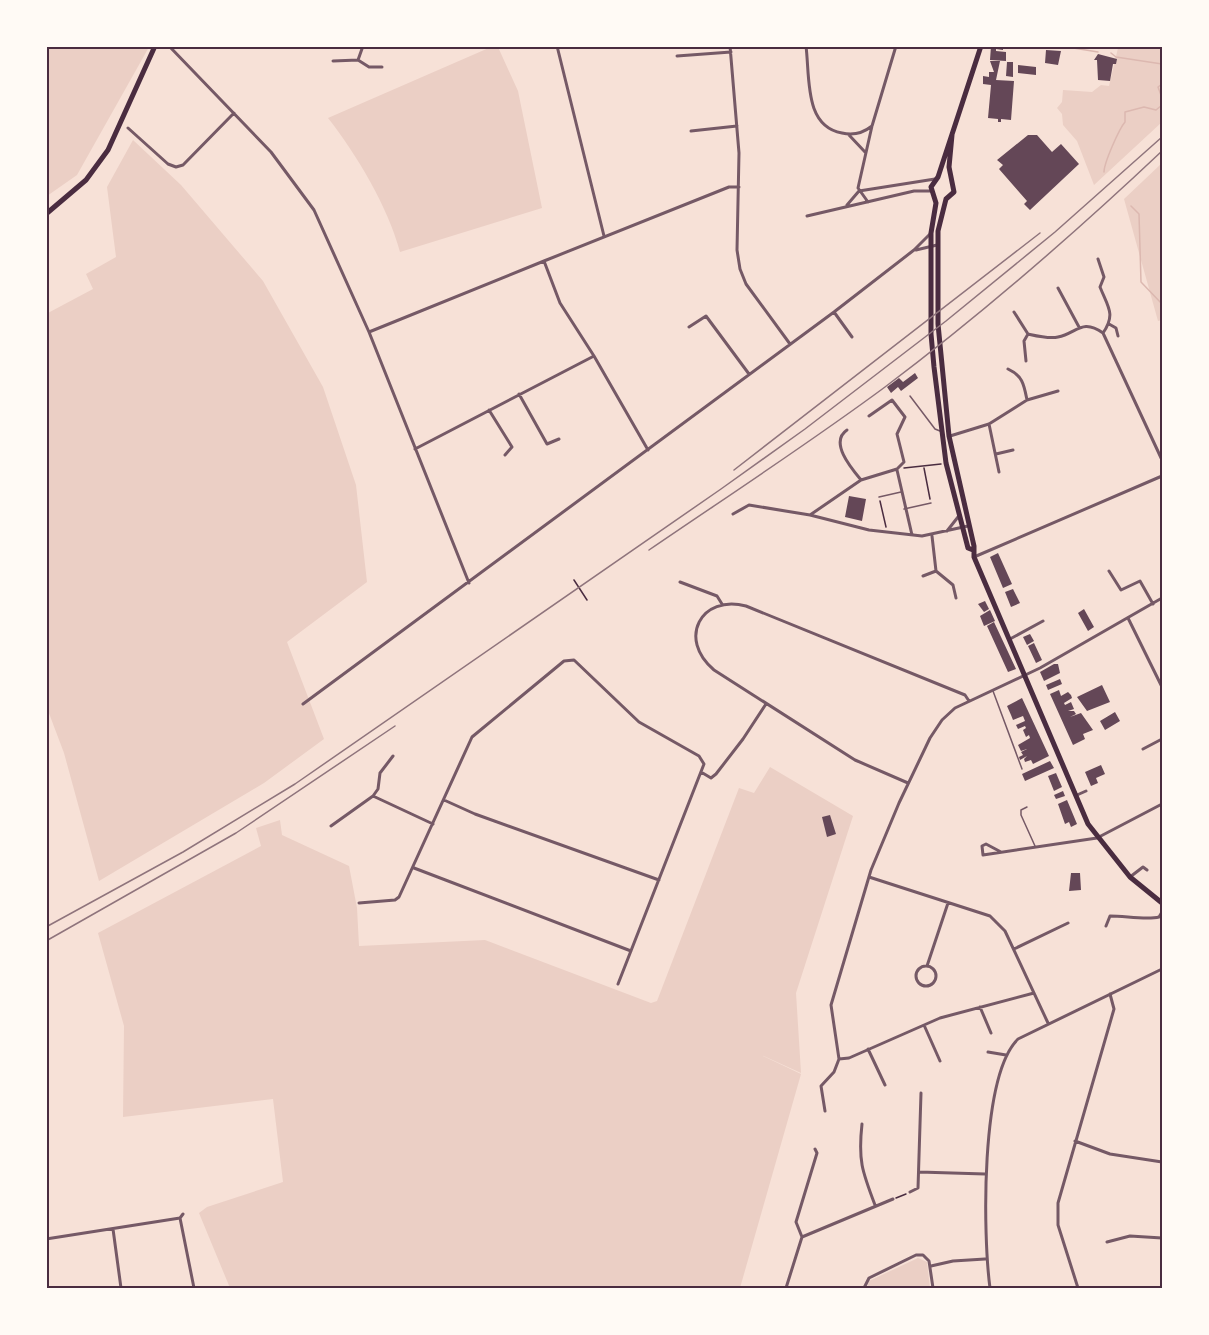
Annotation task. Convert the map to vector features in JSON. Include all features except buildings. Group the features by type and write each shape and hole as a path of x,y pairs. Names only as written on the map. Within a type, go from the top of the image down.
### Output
{"main road":[{"path":"46,214 76,190 108,150 155,46"},
{"path":"981,46 952,135 949,167 954,192 946,199 940,218 937,244 937,305 941,362 950,436 968,526 974,554 1008,640 1076,796 1097,838 1130,877 1162,903"},
{"path":"952,135 948,141 937,178 932,183 936,210 931,233 931,310 934,367 946,463 961,528 968,548 974,554"},
{"path":"937,178 946,177 951,180"},
{"path":"933,194 946,199"}],"street":[{"path":"170,46 271,152 314,210 369,332 469,583"},
{"path":"358,60 363,46"},
{"path":"557,46 604,236"},
{"path":"730,46 737,126 740,269 746,284 790,344"},
{"path":"806,46 813,111 819,122 831,131 849,135 865,131 872,126"},
{"path":"846,206 859,192 865,153 896,46"},
{"path":"677,56 731,52"},
{"path":"333,61 358,60 369,67 382,67"},
{"path":"128,128 168,164 176,167 183,165 234,113"},
{"path":"691,131 737,126"},
{"path":"849,135 860,144 865,153"},
{"path":"859,192 937,178"},
{"path":"369,332 729,187 739,187"},
{"path":"807,216 914,191 933,194"},
{"path":"859,192 868,202"},
{"path":"303,704 834,312 914,250 931,233"},
{"path":"914,250 937,244"},
{"path":"1098,258 1104,277 1100,287 1111,314 1109,324 1103,333"},
{"path":"544,261 560,303 594,356 648,450"},
{"path":"1058,288 1079,327"},
{"path":"834,312 852,337"},
{"path":"1014,312 1028,334"},
{"path":"689,327 706,316 749,374"},
{"path":"1109,324 1116,328 1118,336"},
{"path":"1028,334 1058,337 1079,327 1095,327 1103,333 1162,460"},
{"path":"1026,361 1024,341 1028,334"},
{"path":"415,449 594,356"},
{"path":"1008,369 1018,374 1023,380 1027,400"},
{"path":"942,434 950,436 989,424 1027,400 1059,391"},
{"path":"519,394 547,444 559,439"},
{"path":"810,514 861,480 897,469 904,462 897,434 905,417 892,400 869,416"},
{"path":"489,410 512,447 505,455"},
{"path":"989,424 999,472"},
{"path":"847,430 840,436 839,445 861,480"},
{"path":"996,454 1013,450"},
{"path":"897,469 904,509 912,535"},
{"path":"974,554 1162,476"},
{"path":"733,514 749,505 810,514 869,530 912,535 932,536 968,526"},
{"path":"945,532 958,518"},
{"path":"932,536 936,571 953,585 956,598"},
{"path":"923,576 936,571"},
{"path":"1109,571 1120,590 1140,581 1153,604"},
{"path":"680,582 717,596 723,605"},
{"path":"825,1111 821,1086 834,1072 839,1059 831,1005 883,836 930,738 942,720 955,708 1023,675 1162,598"},
{"path":"908,783 855,760 714,670 697,652 695,637 697,626 704,615 723,605 734,603 746,606 965,695 969,701"},
{"path":"1128,618 1162,687"},
{"path":"1008,640 1043,621"},
{"path":"359,903 395,900 399,897 472,737 569,659 576,662 639,722 703,760 701,772 618,984"},
{"path":"701,772 711,778 716,774 744,739 766,704"},
{"path":"1143,749 1162,740"},
{"path":"331,826 374,796 378,789 380,773 393,756"},
{"path":"1076,796 1086,791"},
{"path":"374,796 433,824"},
{"path":"444,800 475,814 659,880"},
{"path":"1001,852 986,844 982,846 983,855 1097,838 1162,804"},
{"path":"1130,877 1143,867 1148,870"},
{"path":"413,868 631,951"},
{"path":"869,878 990,916 1005,931 1048,1023"},
{"path":"927,966 948,903"},
{"path":"1106,926 1110,916 1136,915 1150,919 1159,917 1162,912"},
{"path":"1014,949 1068,923"},
{"path":"927,966 933,970 936,977 932,984 925,987 918,983 915,976 919,969 927,966"},
{"path":"990,1288 986,1259 985,1174 990,1130 1006,1055 1018,1039 1162,969"},
{"path":"839,1059 849,1058 924,1025 979,1007 1034,993"},
{"path":"1078,1288 1057,1214 1059,1192 1114,1009 1110,994"},
{"path":"979,1007 992,1033"},
{"path":"924,1025 940,1060"},
{"path":"868,1049 885,1084"},
{"path":"988,1052 1006,1055"},
{"path":"910,1192 918,1188 921,1093"},
{"path":"862,1124 858,1152 875,1205"},
{"path":"1075,1141 1101,1152 1162,1162"},
{"path":"786,1288 802,1237 796,1222 817,1153 815,1149"},
{"path":"919,1172 985,1174"},
{"path":"802,1237 893,1199"},
{"path":"46,1239 181,1216 194,1288"},
{"path":"113,1229 121,1288"},
{"path":"1107,1242 1130,1236 1162,1238"},
{"path":"864,1288 869,1278 916,1255 923,1255 931,1266 933,1288"},
{"path":"931,1266 953,1261 986,1259"}],"lane":[{"path":"910,396 935,429 942,434"},
{"path":"879,497 901,492"},
{"path":"904,509 931,503"},
{"path":"992,690 1022,769"},
{"path":"1027,807 1022,810 1021,814 1035,847"}],"path":[{"path":"897,469 924,468 946,463"},
{"path":"924,468 931,503"},
{"path":"879,497 886,527"},
{"path":"574,580 587,600"},
{"path":"893,1199 910,1192"}],"shaded area":[{"path":"47,46 149,47 77,175 47,196"},
{"path":"491,47 498,47 518,91 542,208 400,252 380,200 350,148 328,118"},
{"path":"1129,47 1162,47 1162,122 1094,185 1077,141 1063,125 1062,114 1057,108 1062,102 1063,90 1092,92 1101,85 1109,86 1118,48 1128,49"},
{"path":"133,140 181,185 263,281 323,387 356,485 367,582 287,642 324,739 264,783 99,881 64,753 47,708 46,314 93,289 86,274 116,257 107,187"},
{"path":"1162,163 1162,320 1158,321 1124,199"},
{"path":"770,767 853,816 796,993 801,1073 757,1053 801,1074 740,1288 230,1288 199,1213 207,1207 283,1182 273,1099 123,1117 124,1026 98,933 261,846 256,828 280,820 282,835 349,866 357,908 359,946 485,940 651,1003 657,1001 739,788 754,793"},
{"path":"918,1258 927,1262 930,1288 867,1288 869,1281"}],"waterway":[{"path":"1061,46 1098,52"},
{"path":"1111,53 1116,57 1162,64"},
{"path":"1162,84 1158,87 1162,98"},
{"path":"1104,172 1112,146 1125,122 1125,112 1144,107 1156,110 1162,105"},
{"path":"1131,206 1139,214 1141,282 1162,304"}],"railway":[{"path":"46,927 183,852 295,784 721,489 805,429 946,321 1055,232 1162,137"},
{"path":"649,550 885,387 1027,273 1162,151"},
{"path":"734,470 1040,233"},
{"path":"46,941 236,833 395,726"}]}
